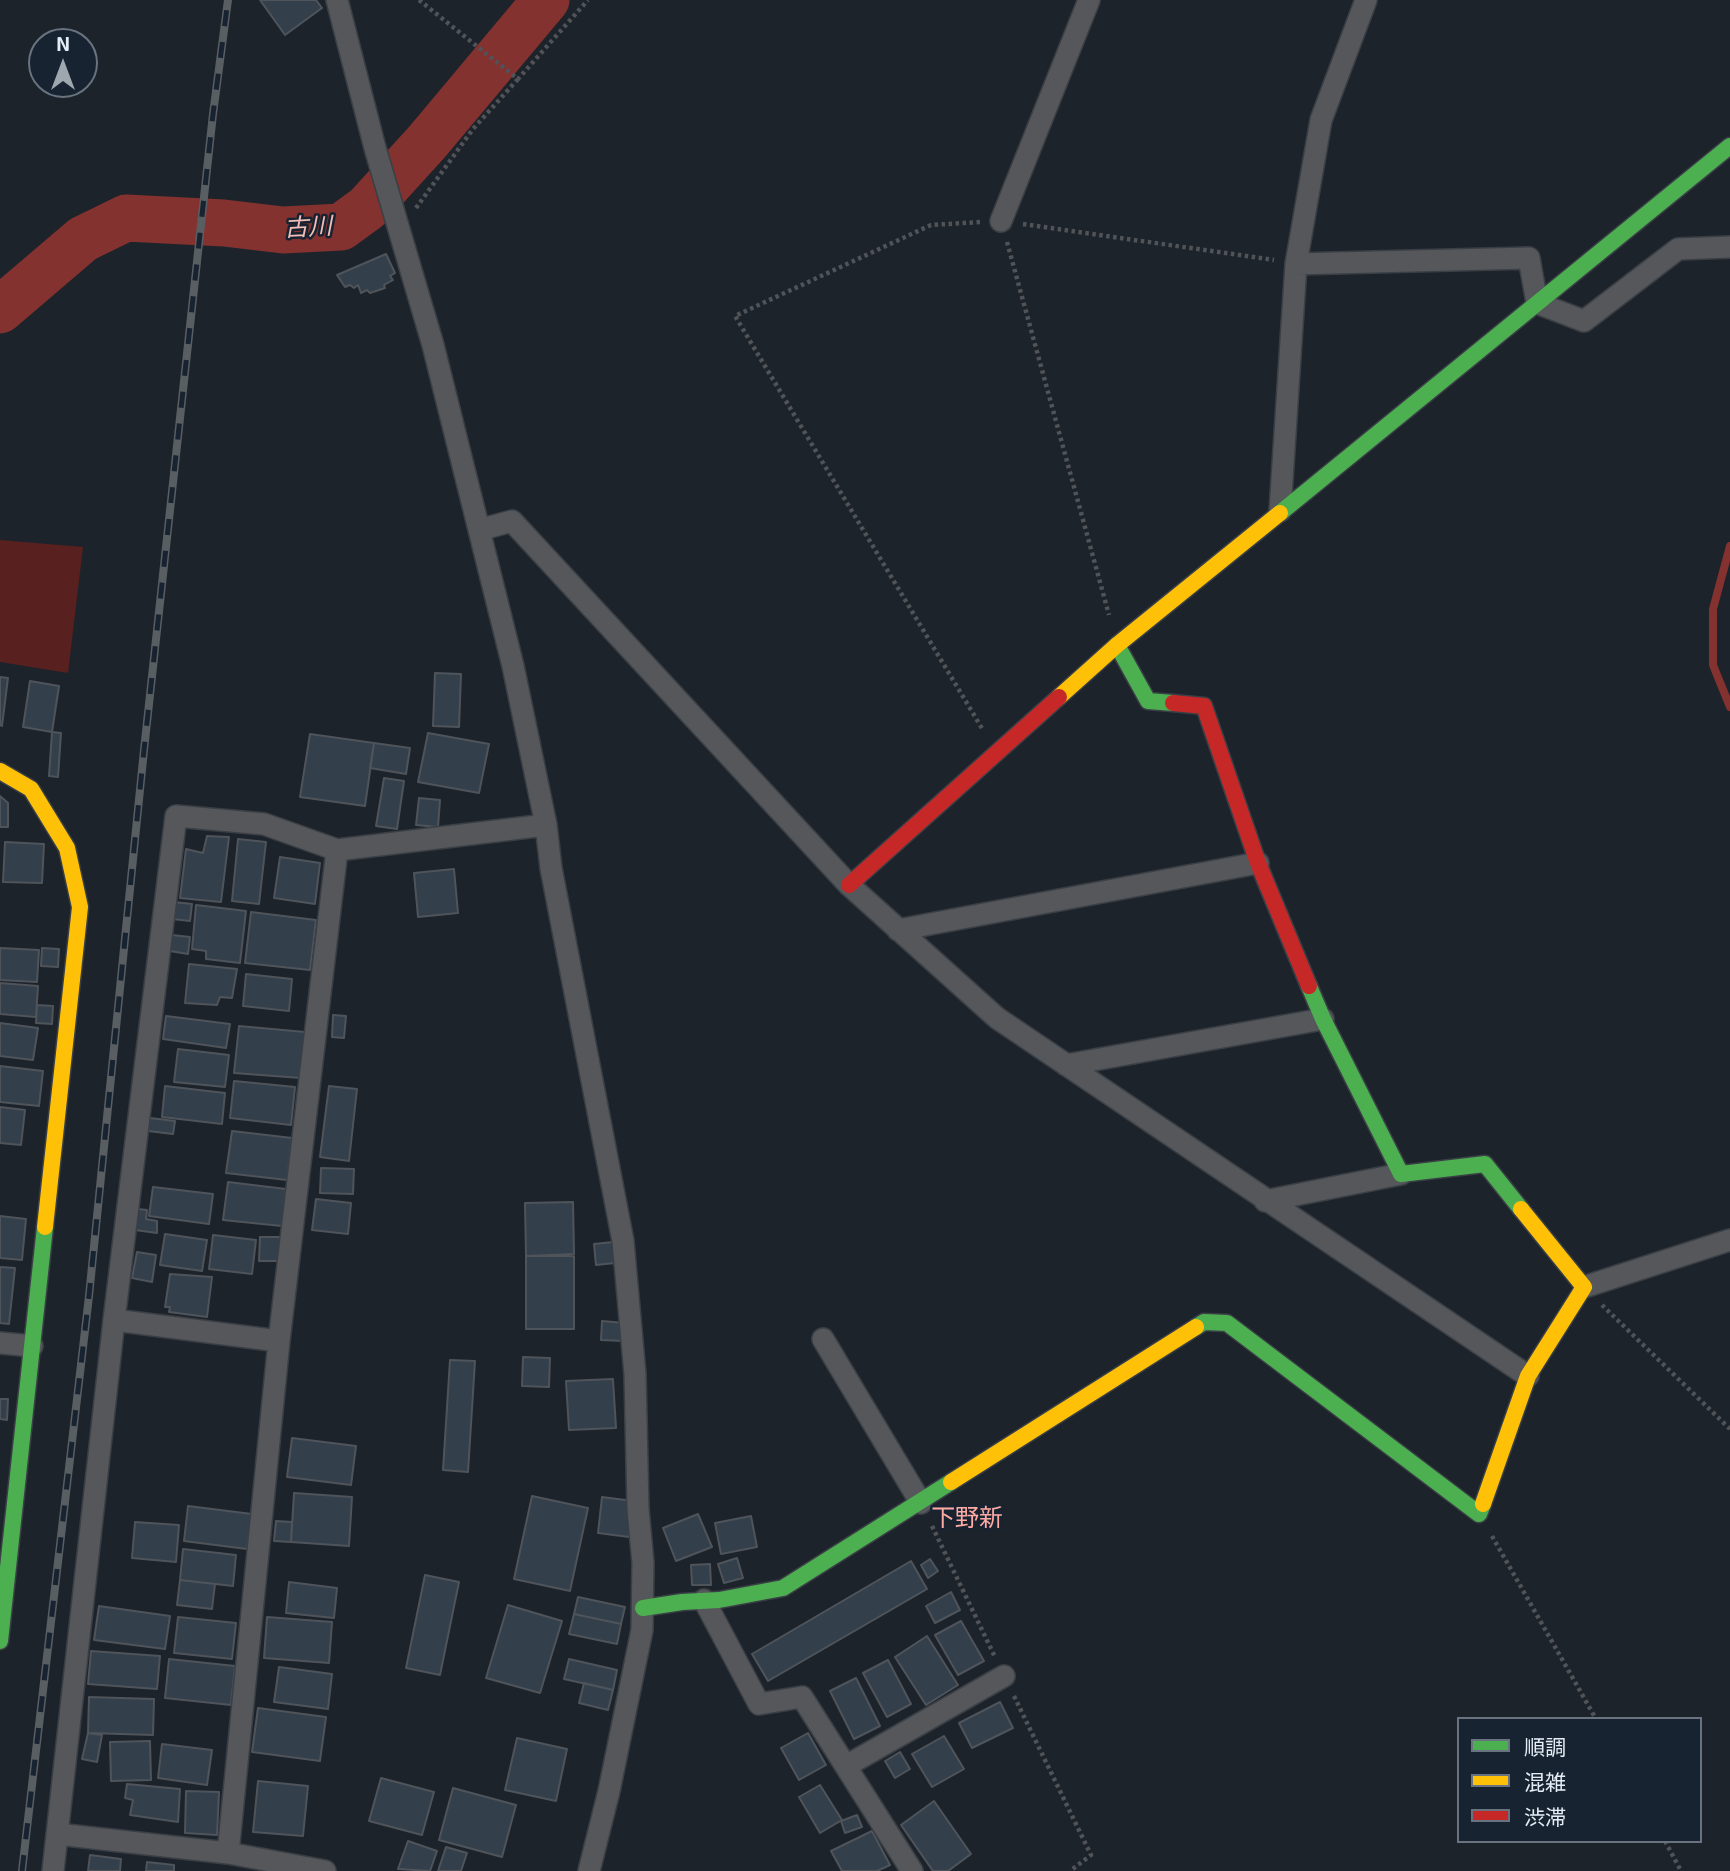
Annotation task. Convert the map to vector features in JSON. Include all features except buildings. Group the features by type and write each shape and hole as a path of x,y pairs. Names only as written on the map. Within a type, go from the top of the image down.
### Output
{"street":[{"path":"337,0 375,148 433,345 513,666 546,825 551,868 623,1241 635,1374 638,1509 643,1563 642,1630 589,1871"},
{"path":"1001,221 1089,0"},
{"path":"1280,510 1296,264 1321,120 1366,0"},
{"path":"849,885 1117,645 1730,146"},
{"path":"1537,303 1584,321 1678,249 1730,247"},
{"path":"1296,264 1529,258 1537,303"},
{"path":"479,530 512,522 849,885 997,1018 1528,1376"},
{"path":"1117,645 1148,701 1204,706 1258,863 1323,1019 1401,1174"},
{"path":"0,771 31,789 67,848 80,907 4,1573 0,1641"},
{"path":"53,1871 114,1320 176,816 264,824 337,850 546,825"},
{"path":"228,1853 279,1341 337,850"},
{"path":"898,930 1258,863"},
{"path":"1066,1065 1323,1019"},
{"path":"1265,1201 1401,1174 1485,1164 1584,1287"},
{"path":"643,1608 783,1588 1205,1322 1227,1323 1479,1514 1528,1376 1584,1287 1730,1240"},
{"path":"114,1320 279,1341"},
{"path":"823,1339 921,1503"},
{"path":"0,1343 32,1346"},
{"path":"704,1600 760,1704 803,1697 912,1871"},
{"path":"846,1766 1004,1676"},
{"path":"57,1834 228,1853 325,1871"}],"path":[{"path":"419,0 516,77"},
{"path":"398,225 516,77 588,0"},
{"path":"1001,221 1117,645"},
{"path":"996,752 735,316 931,225 1001,221 1296,264"},
{"path":"1584,1287 1730,1429"},
{"path":"1479,1514 1595,1717"},
{"path":"1666,1843 1681,1871"}],"shaded area":[{"path":"0,540 83,547 68,673 0,662"}],"waterway":[{"name":"古川","path":"0,310 83,239 126,218 224,223 283,230 341,227 367,208 427,142 546,0"},
{"path":"1730,546 1713,609 1713,665 1730,707"}],"railway":[{"path":"22,1871 89,1296 144,750 213,114 228,0"}],"traffic: fast":[{"path":"1280,513 1730,146"},
{"path":"1117,645 1148,701 1173,703"},
{"path":"1309,986 1401,1174 1485,1164 1521,1209"},
{"path":"0,1641 45,1227"},
{"path":"1196,1327 1204,1322 1227,1323 1479,1514 1483,1504"},
{"path":"643,1608 719,1600 783,1588 951,1482"}],"traffic: slow":[{"path":"1059,697 1117,645 1280,513"},
{"path":"0,771 31,789 67,848 80,907 45,1227"},
{"path":"1483,1504 1528,1376 1584,1287 1521,1209"},
{"path":"951,1482 1196,1327"}],"traffic: jam":[{"path":"849,885 1059,697"},
{"path":"1173,703 1204,706 1258,863 1309,986"}],"district":[{"name":"下野新","path":"967,1518"}]}
